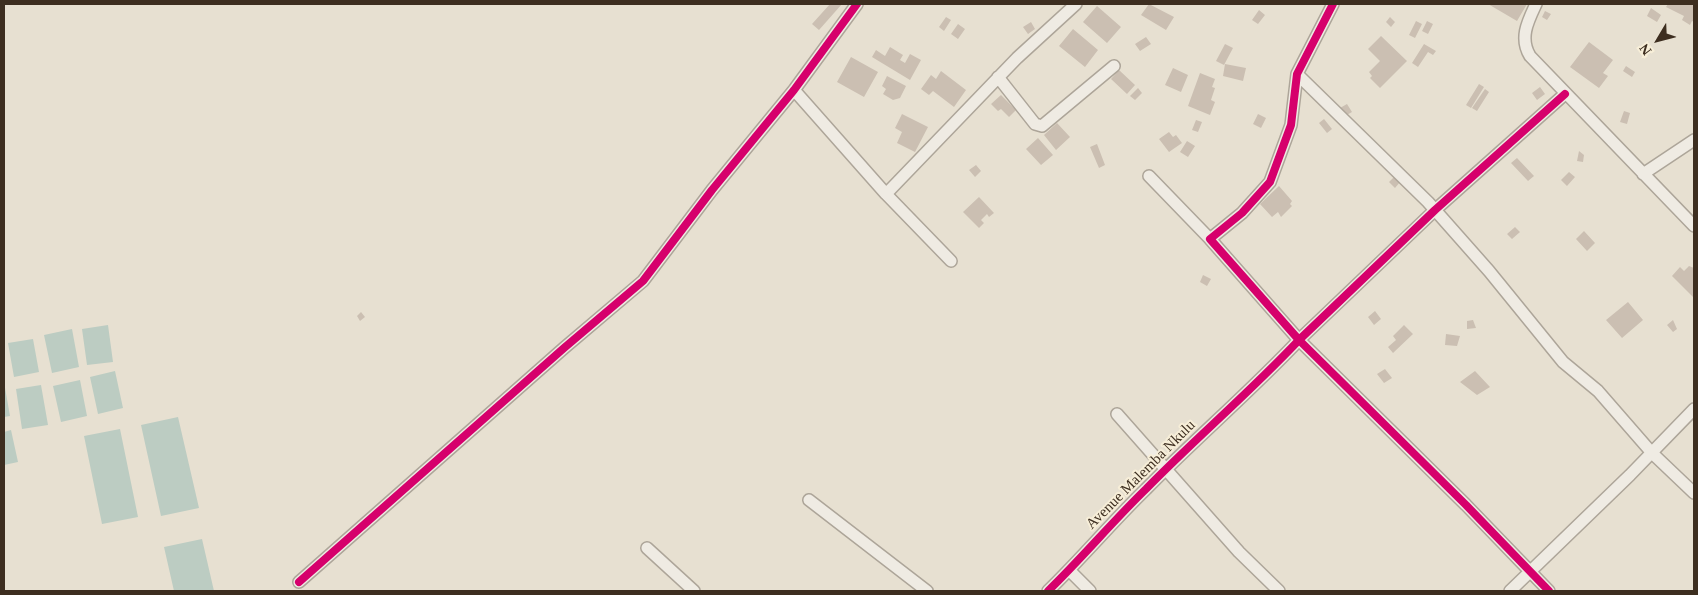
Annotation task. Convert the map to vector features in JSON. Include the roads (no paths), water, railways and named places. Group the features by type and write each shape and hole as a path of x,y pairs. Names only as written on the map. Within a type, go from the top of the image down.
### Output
{"street":[{"path":"299,582 642,281 712,190 794,90 857,4"},
{"path":"886,194 1037,38 1076,4"},
{"path":"1210,239 1242,213 1270,182 1291,125 1297,74 1334,4"},
{"path":"1536,4 1528,21 1525,47 1530,56 1694,226"},
{"path":"998,78 1035,124 1042,126 1114,66"},
{"path":"1297,74 1435,210 1490,271 1558,356 1598,392 1652,453 1694,493"},
{"path":"794,90 886,194 951,261"},
{"name":"Avenue Malemba Nkulu","path":"1048,591 1070,570 1106,529 1208,427 1258,384 1299,340 1435,210 1565,94"},
{"path":"1644,174 1694,140"},
{"path":"1149,176 1210,239 1299,340 1532,570 1549,591"},
{"path":"1510,591 1652,453 1694,409"},
{"path":"1117,414 1239,552 1279,591"},
{"path":"808,500 927,591"},
{"path":"647,548 694,591"},
{"path":"1070,570 1090,591"}]}
